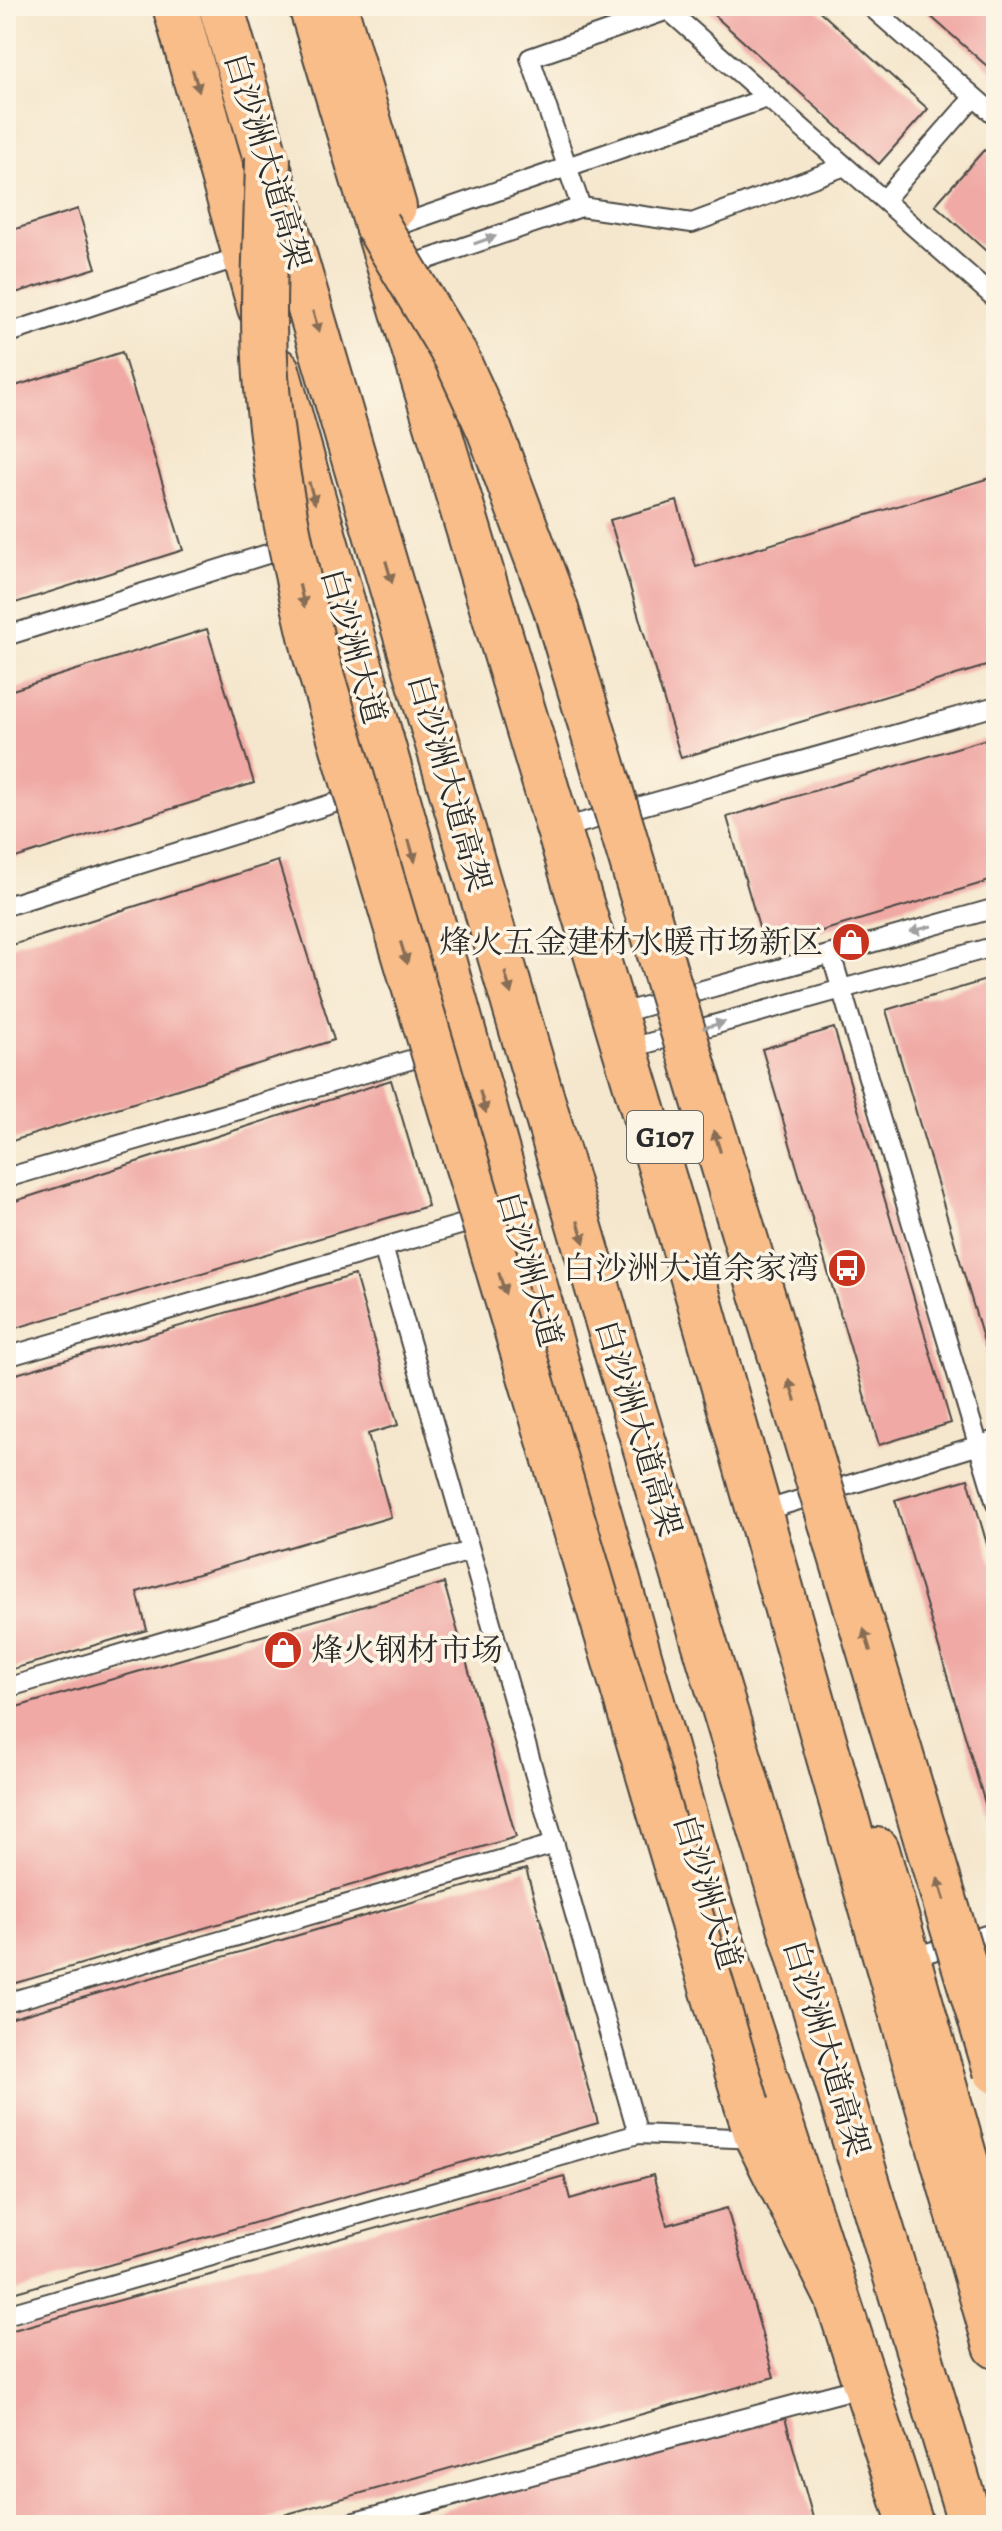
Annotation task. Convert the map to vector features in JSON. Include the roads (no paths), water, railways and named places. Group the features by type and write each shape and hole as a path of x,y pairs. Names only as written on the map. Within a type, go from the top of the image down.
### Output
{"main road":[{"name":"白沙洲大道","path":"175,6 707,1897 763,2128"},
{"name":"白沙洲大道高架","path":"221,6 268,157 618,1357 971,2525"},
{"path":"311,6 396,238 996,2346"},
{"name":"G107","path":"335,6 396,238 574,825 773,1508 910,1958 996,2267"},
{"path":"268,157 266,372 272,441 284,521 316,657 763,2128 836,2295 911,2525"},
{"path":"396,238 476,400 555,606 996,2071"}],"lane":[{"path":"870,6 996,116"},
{"path":"581,207 530,58 668,10 996,299"},
{"path":"884,200 974,97"},
{"path":"396,238 567,167 767,98"},
{"path":"396,238 581,207 692,223 845,166"},
{"path":"6,334 245,255"},
{"path":"6,636 324,537"},
{"path":"574,825 996,706"},
{"path":"6,906 394,785"},
{"path":"633,1028 831,954 996,908"},
{"path":"633,1028 842,989 996,946"},
{"path":"831,954 987,1443 996,1504"},
{"path":"6,1178 466,1044"},
{"path":"6,1357 513,1210"},
{"path":"383,1247 638,2134"},
{"path":"773,1508 987,1443"},
{"path":"6,1688 470,1551"},
{"path":"6,2003 555,1844"},
{"path":"910,1958 996,1932"},
{"path":"6,2315 638,2134 763,2128"},
{"path":"344,2525 865,2386"}],"place":[{"name":"烽火五金建材水暖市场新区","path":"851,942"},
{"name":"白沙洲大道余家湾","path":"847,1268"},
{"name":"烽火钢材市场","path":"283,1650"}]}
